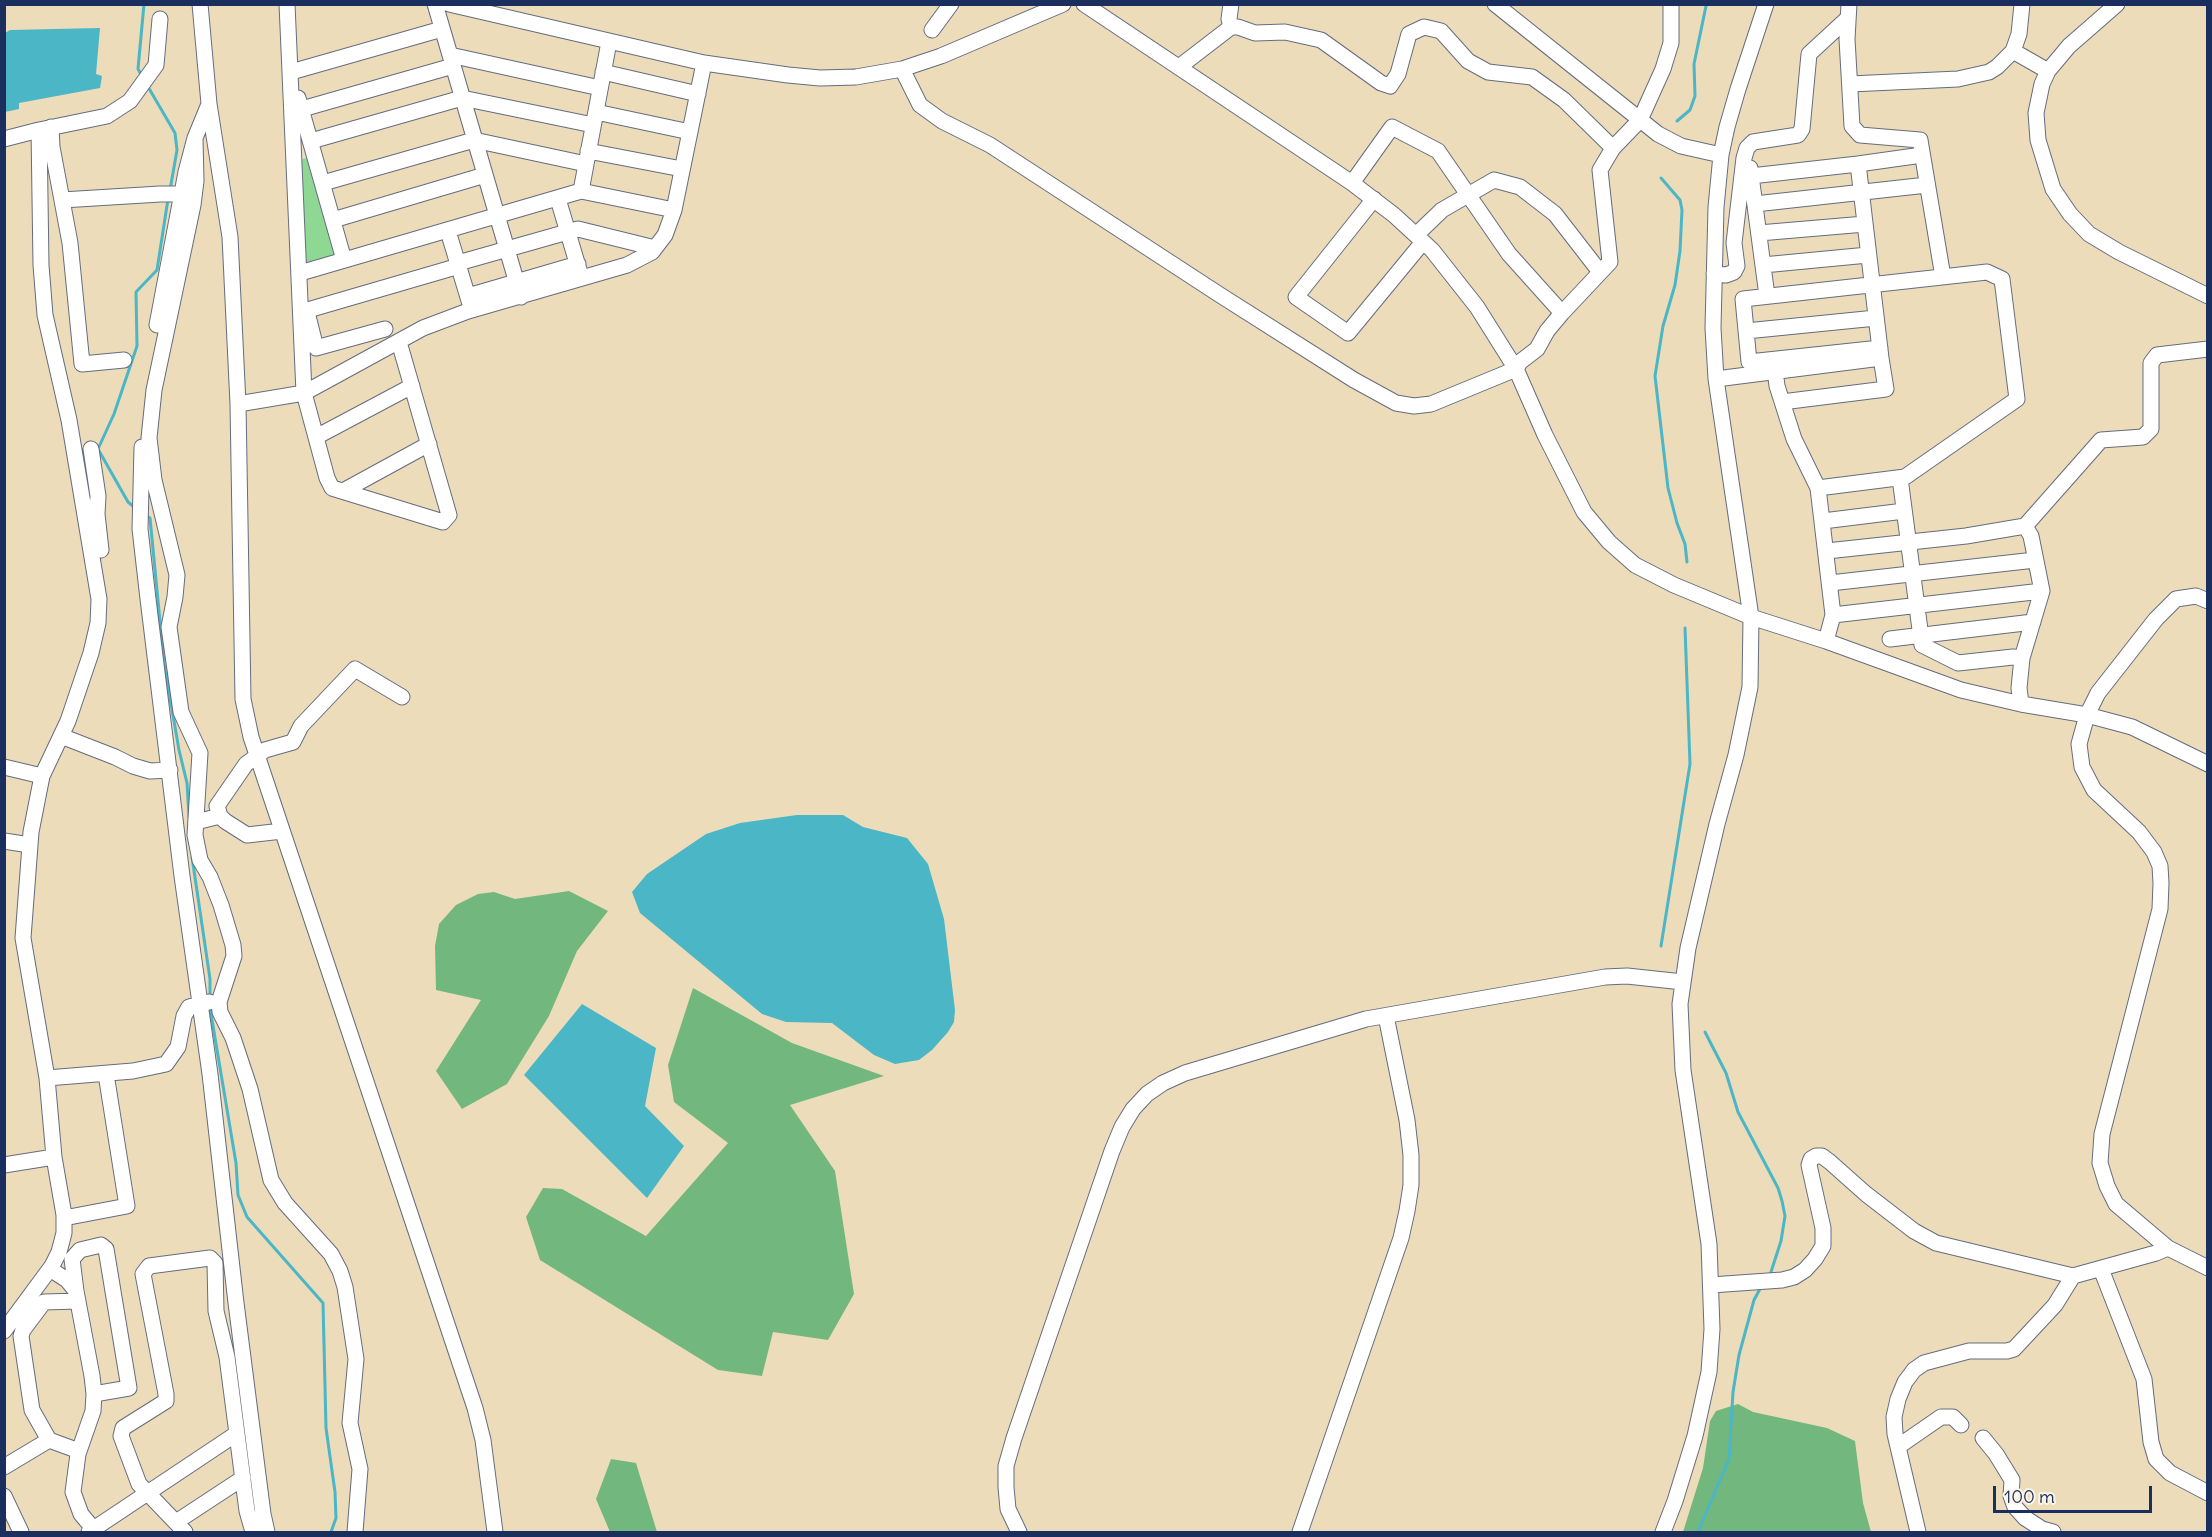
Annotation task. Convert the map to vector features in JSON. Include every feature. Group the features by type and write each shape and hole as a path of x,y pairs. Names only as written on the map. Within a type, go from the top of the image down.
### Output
{"street":[{"path":"200,4 209,104 230,237 238,404 243,699 257,756 475,1408 483,1440 495,1533"},
{"path":"287,4 300,273 304,311 304,393 327,478 332,488 443,522 450,515 399,342"},
{"path":"435,4 519,290"},
{"path":"449,4 704,63 820,78 856,77 902,69 941,56 1063,4"},
{"path":"932,30 951,4"},
{"path":"1084,4 1352,183 1420,239 1477,307 1516,369 1545,435 1584,512 1609,542 1635,565 1751,617 1826,641 1960,690 2021,704 2087,715 2132,727 2208,764"},
{"path":"1231,4 1228,19 1231,27"},
{"path":"1495,4 1658,134 1681,146 1721,155"},
{"path":"902,69 920,105 942,121 990,145 1354,380 1396,402 1414,406 1431,404 1516,369 1520,362 1537,349 1547,331 1562,313 1610,262 1600,170 1613,147 1640,120 1663,69 1671,43 1671,4"},
{"path":"1663,1533 1676,1501 1695,1436 1709,1372 1712,1329 1708,1244 1683,1070 1680,1004 1688,948 1736,755 1750,687 1751,617 1716,379 1713,328 1716,207 1721,155 1738,89 1766,4"},
{"path":"1850,84 1971,77 1989,72 2013,51 2019,34 2022,4"},
{"path":"2117,4 2069,46 2048,71 2042,84 2036,113 2038,140 2053,189 2070,214 2089,234 2119,252 2208,296"},
{"path":"1714,274 1726,275 1734,272 1737,266 1734,243 1742,170 1747,148 1753,142 1798,135 1802,129 1809,54 1849,11"},
{"path":"1849,11 1852,126 1860,135 1920,140 1943,277"},
{"path":"4,139 45,128 107,116 130,101 156,65 160,19"},
{"path":"1179,67 1231,27"},
{"path":"1231,27 1256,33 1285,32 1321,40 1381,83 1390,86 1398,74 1409,34 1424,27 1441,31 1468,61 1488,72 1532,77 1564,100 1613,147"},
{"path":"291,72 442,29"},
{"path":"581,191 609,42"},
{"path":"2013,51 2048,71"},
{"path":"302,109 451,60 698,94"},
{"path":"238,404 304,393 470,303 519,290 582,279 627,265 652,252 665,236 674,210 704,63"},
{"path":"291,72 344,260"},
{"path":"311,141 462,98 690,132"},
{"path":"209,104 195,138 182,194 146,389 140,473 140,529 182,876 227,1213 262,1514 267,1533"},
{"path":"1352,183 1392,127 1438,151 1509,254 1562,313"},
{"path":"45,128 52,147 70,243 81,364 124,360"},
{"path":"4,1331 50,1269 59,1252 64,1233 47,1078 23,938 30,845 42,776 61,736 91,653 98,623 99,599 69,420 45,315 41,265 45,128"},
{"path":"195,138 196,181 193,205 154,390 149,438 154,480 177,575 169,627 182,712 200,753 195,835 200,860 210,877 221,905 234,957 219,1002 220,1012 233,1038 250,1089 271,1180 285,1203 331,1254 345,1287 356,1359 350,1423 360,1469 355,1533"},
{"path":"323,183 474,140 587,158 682,169"},
{"path":"1747,148 1767,296"},
{"path":"1751,176 1923,155"},
{"path":"1782,402 1886,389 1871,285 1858,164"},
{"path":"333,220 484,176"},
{"path":"1374,199 1296,297 1348,333 1442,210 1494,180 1520,187 1555,214 1600,272"},
{"path":"1755,204 1927,185"},
{"path":"300,273 581,191 674,210"},
{"path":"62,200 182,194"},
{"path":"558,199 582,279"},
{"path":"1759,233 1864,224"},
{"path":"304,311 578,229 655,248"},
{"path":"448,231 470,303"},
{"path":"1763,265 1868,255"},
{"path":"519,290 578,264"},
{"path":"1818,488 1905,477 2017,399 2002,279 1987,272 1743,298 1749,362 1881,353"},
{"path":"304,311 316,348 385,329"},
{"path":"1746,331 1876,318"},
{"path":"1827,551 2025,526 2101,440 2143,436 2151,429 2151,363 2157,355 2208,349"},
{"path":"1716,379 1881,353"},
{"path":"1775,370 1777,386 1794,439 1818,488 1833,615 1826,641"},
{"path":"316,437 412,386"},
{"path":"343,491 429,444"},
{"path":"91,449 98,496 97,514 102,555 95,572"},
{"path":"1900,478 1922,645 1958,663 2022,658"},
{"path":"1823,521 1904,511"},
{"path":"2021,704 2019,688 2022,658 2042,591 2031,536 2025,526"},
{"path":"1830,583 2035,560"},
{"path":"1833,615 2042,591"},
{"path":"2208,601 2196,596 2175,599 2156,619 2098,693 2087,715 2079,744 2082,767 2094,790 2139,832 2154,852 2160,866 2161,883 2160,909 2102,1134 2100,1163 2107,1186 2116,1204 2168,1248 2208,1268"},
{"path":"1890,639 2033,622"},
{"path":"282,831 247,835 220,816 218,806 242,769 264,750 293,742 301,726 355,669 402,696"},
{"path":"61,736 133,766 150,771 170,770"},
{"path":"4,767 42,776"},
{"path":"196,822 220,816"},
{"path":"4,841 30,845"},
{"path":"1019,1533 1008,1509 1006,1487 1006,1467 1014,1438 1112,1151 1122,1126 1147,1094 1163,1083 1185,1073 1366,1019 1605,977 1627,976 1683,982"},
{"path":"47,1078 106,1074 166,1064 178,1047 184,1016 189,1007 200,1003 219,1002"},
{"path":"1300,1533 1401,1238 1407,1211 1411,1185 1411,1155 1407,1120 1386,1016"},
{"path":"64,1218 127,1206 106,1074"},
{"path":"1711,1285 1782,1280 1800,1273 1815,1259 1823,1246 1822,1228 1809,1165 1811,1159 1816,1156 1822,1156 1914,1231 1936,1243 2073,1276 2168,1248"},
{"path":"4,1166 54,1157"},
{"path":"94,1394 129,1388 106,1248 101,1245 80,1250 72,1259 94,1394 93,1411 80,1450 74,1492 81,1514 93,1531 236,1434"},
{"path":"243,1478 180,1527 139,1484 121,1436 123,1428 166,1401 143,1274 149,1266 210,1258 215,1263 216,1311 227,1357 236,1434 243,1478 247,1511 253,1533"},
{"path":"50,1269 67,1280 77,1296"},
{"path":"2101,1269 2144,1379 2151,1442 2156,1459 2170,1473 2208,1492"},
{"path":"1918,1533 1895,1434 1894,1417 1905,1382 1914,1370 1924,1364 1969,1351 2014,1349 2055,1305 2073,1276"},
{"path":"77,1296 44,1302 22,1330 21,1336 32,1410 49,1440 80,1450"},
{"path":"1899,1446 1941,1417 1953,1417 1961,1425"},
{"path":"1983,1438 2012,1480 2015,1507 2025,1518 2053,1533"},
{"path":"4,1467 49,1440"},
{"path":"4,1496 21,1533"}],"green space":[{"path":"310,157 337,256 306,265 299,160"},
{"path":"569,891 608,911 577,951 549,1016 507,1084 462,1109 436,1071 481,1000 436,990 435,946 439,924 456,905 478,894 494,892 515,899"},
{"path":"693,988 792,1043 884,1076 790,1105 835,1171 854,1294 828,1340 773,1332 762,1376 718,1370 540,1260 526,1217 543,1188 562,1189 646,1236 728,1143 674,1102 668,1065"},
{"path":"1738,1404 1753,1412 1827,1428 1855,1441 1863,1503 1871,1532 1683,1532 1703,1468 1710,1421 1716,1411"},
{"path":"611,1459 636,1463 657,1532 610,1532 596,1499"}],"water":[{"path":"100,28 96,74 102,76 100,88 19,103 19,109 5,112 5,33 10,30"},
{"path":"797,815 843,815 863,827 907,838 928,864 944,919 955,1010 954,1022 948,1032 932,1050 919,1060 895,1064 874,1055 832,1023 786,1022 762,1014 640,913 632,892 647,874 706,834 740,823"},
{"path":"582,1004 656,1048 645,1106 684,1146 647,1198 524,1075"}],"waterway":[{"path":"142,76 138,69 144,4"},
{"path":"1677,121 1690,110 1695,96 1694,64 1708,4"},
{"path":"147,85 175,133 177,150 170,190"},
{"path":"1661,178 1680,200 1682,210 1680,251 1675,285 1663,326 1655,376 1668,488 1685,544 1687,562"},
{"path":"134,507 128,502 98,449 114,414 137,346 136,292 157,270 168,199"},
{"path":"147,516 150,518 164,663 187,783 189,817"},
{"path":"1661,946 1690,764 1685,628"},
{"path":"192,857 210,979 210,999"},
{"path":"210,1008 236,1163 238,1195 247,1217 323,1303 326,1428 335,1492 336,1518 331,1532"},
{"path":"1705,1032 1726,1073 1738,1112 1778,1188 1782,1201 1785,1216 1781,1241 1770,1275"},
{"path":"1698,1532 1729,1459 1733,1392 1739,1355 1754,1300 1761,1287"}]}
